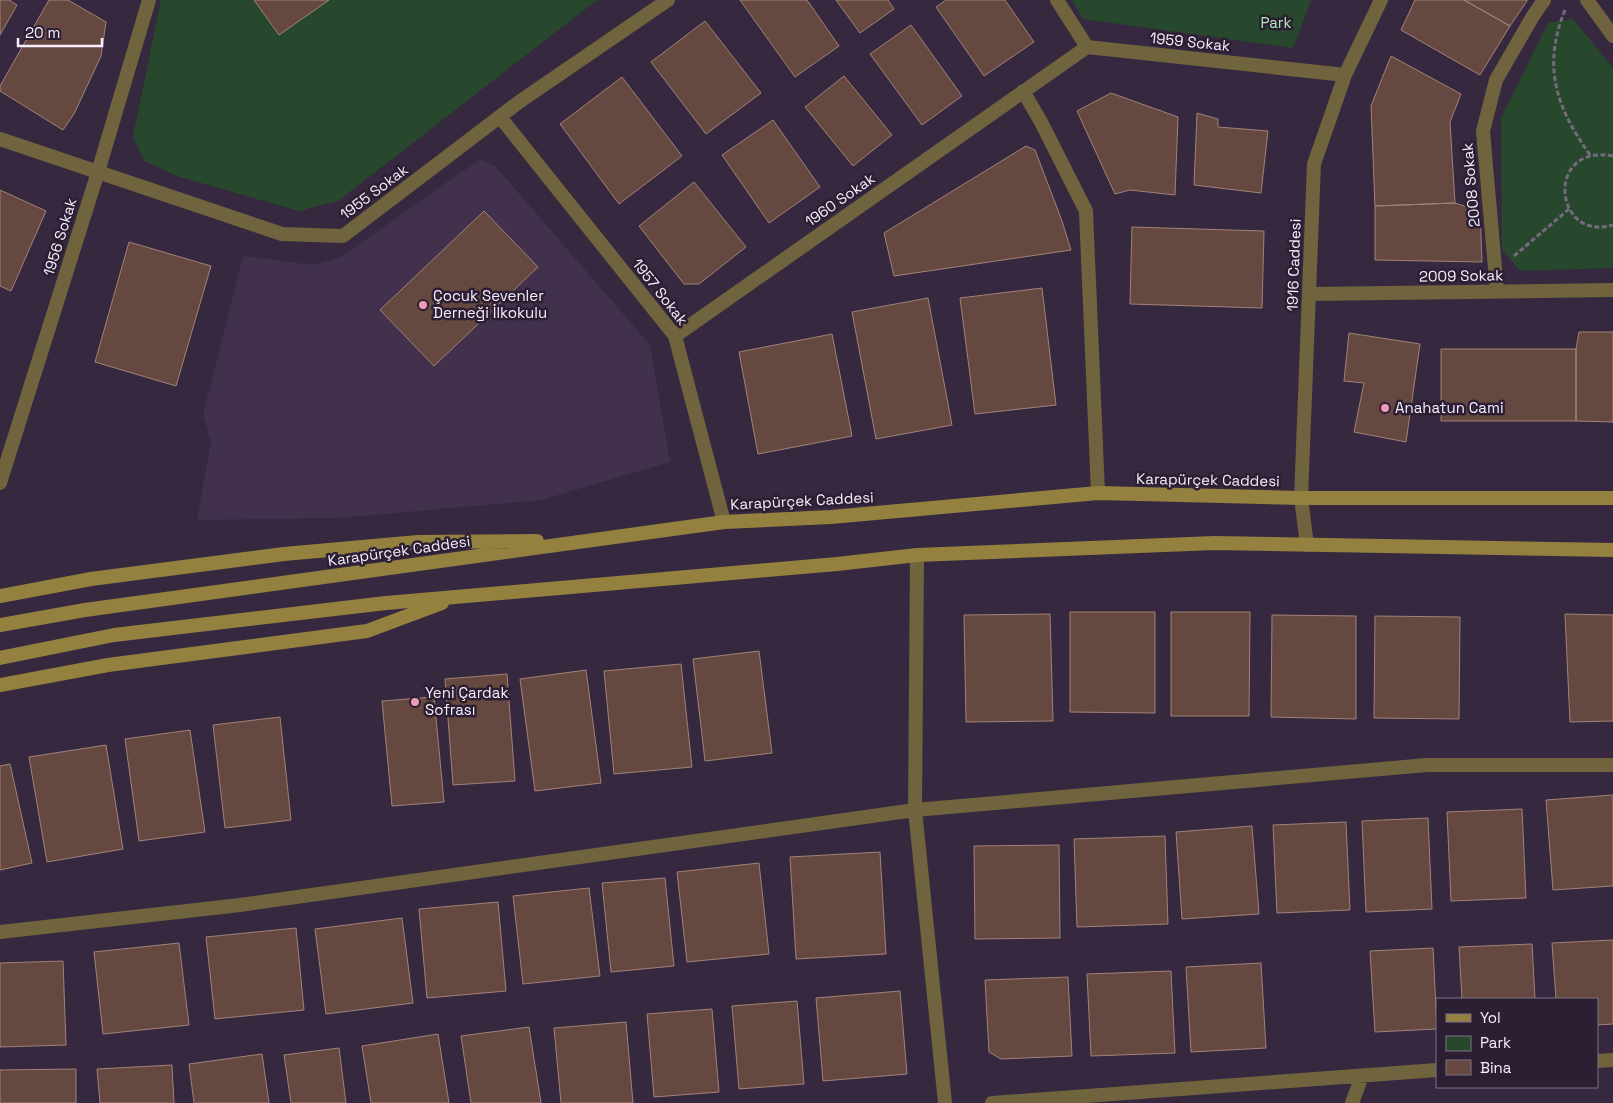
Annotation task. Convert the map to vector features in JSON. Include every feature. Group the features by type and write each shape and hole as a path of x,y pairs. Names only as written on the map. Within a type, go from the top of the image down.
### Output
{"main road":[{"name":"Karapürçek Caddesi","path":"0,625 85,610 724,522 831,517 1098,493 1302,498 1613,498"},
{"path":"0,596 91,579 284,554 418,542 590,541"},
{"path":"0,658 114,635 386,603 837,564 918,555 1214,543 1613,550"},
{"path":"0,685 108,665 367,631 459,596"}],"street":[{"name":"1956 Sokak","path":"0,483 98,172 148,0"},
{"name":"1955 Sokak","path":"0,138 282,234 343,236 647,6 668,0"},
{"path":"1056,0 1087,47"},
{"name":"1916 Caddesi","path":"1307,545 1302,498 1314,164 1345,75 1381,0"},
{"name":"2008 Sokak","path":"1497,291 1483,131 1496,80 1544,0"},
{"path":"1587,0 1613,36"},
{"name":"1959 Sokak","path":"1087,47 1345,75"},
{"name":"1960 Sokak","path":"675,336 1087,47"},
{"path":"1023,91 1041,122 1086,211 1098,493"},
{"name":"1957 Sokak","path":"500,117 675,336 724,522"},
{"name":"2009 Sokak","path":"1309,294 1613,290"},
{"path":"918,555 915,810 945,1103"},
{"path":"0,932 240,904 915,810 1428,765 1613,765"},
{"path":"1598,1061 1613,1060"},
{"path":"992,1103 1436,1070"},
{"path":"1352,1103 1362,1076"}],"path":[{"path":"1566,6 1557,37 1553,69 1557,94 1575,134 1590,156"},
{"path":"1613,156 1602,154 1590,156 1579,161 1570,170 1564,193 1569,209 1582,223 1594,227 1613,225"},
{"path":"1495,273 1569,209"}],"shaded area":[{"name":"Çocuk Sevenler Derneği İlkokulu","path":"480,159 496,167 650,345 670,462 541,500 340,518 197,520 211,442 203,414 243,256 313,265 341,257"}],"green space":[{"path":"161,0 597,0 338,201 299,211 180,177 144,161 133,136"},
{"name":"Park","path":"1072,0 1311,0 1293,48 1083,19"},
{"path":"1573,19 1613,68 1613,268 1520,271 1502,249 1501,118 1548,23"}],"building":[{"path":"0,0 9,0 17,5 0,35"},
{"path":"49,0 68,0 106,22 101,56 74,114 63,130 0,91 0,86"},
{"path":"254,0 329,0 279,35"},
{"path":"740,0 807,0 839,46 795,77"},
{"path":"836,0 888,0 894,9 860,33"},
{"path":"946,0 1005,0 1034,42 984,76 936,7"},
{"path":"1415,0 1464,0 1510,26 1480,75 1401,30"},
{"path":"1464,0 1527,0 1527,1 1510,26"},
{"path":"705,21 761,93 706,134 651,62"},
{"path":"911,25 962,96 922,125 870,54"},
{"path":"1391,56 1461,94 1450,122 1455,203 1375,206 1371,106"},
{"path":"844,76 892,135 853,166 805,107"},
{"path":"622,77 682,156 619,204 560,124"},
{"path":"1111,93 1178,117 1175,195 1130,190 1115,194 1077,111"},
{"path":"1197,113 1218,119 1218,127 1268,131 1261,193 1194,185"},
{"path":"773,120 820,187 769,223 722,155"},
{"path":"1026,146 1035,150 1071,250 894,276 884,233"},
{"path":"694,182 746,247 699,284 684,284 639,226"},
{"path":"0,190 46,211 11,291 0,286"},
{"path":"1455,203 1480,211 1482,262 1375,260 1375,206"},
{"path":"484,211 538,267 434,366 380,310"},
{"path":"1132,227 1264,231 1262,308 1130,304"},
{"path":"129,242 211,266 176,386 95,362"},
{"path":"1042,288 1056,405 975,414 960,298"},
{"path":"928,298 952,425 876,439 852,312"},
{"path":"1579,332 1613,332 1613,422 1576,421 1576,349"},
{"name":"Anahatun Cami","path":"1349,333 1420,344 1406,442 1354,432 1364,383 1344,381"},
{"path":"832,334 852,436 758,454 739,352"},
{"path":"1441,349 1576,349 1576,421 1441,421"},
{"path":"1070,612 1155,612 1155,713 1070,712"},
{"path":"1171,612 1250,612 1249,716 1171,716"},
{"path":"1050,614 1053,721 966,722 964,615"},
{"path":"1565,614 1613,615 1613,721 1570,722"},
{"path":"1272,615 1356,616 1356,719 1271,717"},
{"path":"1375,616 1460,617 1459,719 1374,718"},
{"path":"759,651 772,753 705,761 693,659"},
{"path":"681,664 692,767 614,774 604,671"},
{"path":"586,670 601,783 535,791 520,679"},
{"path":"507,674 515,781 453,785 445,679"},
{"path":"434,697 444,802 392,806 382,701"},
{"path":"280,717 291,820 225,828 213,725"},
{"path":"190,730 205,832 139,841 125,739"},
{"path":"106,745 123,849 47,862 29,757"},
{"path":"10,764 32,863 0,870 0,766"},
{"path":"1613,795 1613,886 1553,890 1546,800"},
{"path":"1522,809 1526,898 1451,901 1447,812"},
{"path":"1428,818 1432,909 1366,912 1362,821"},
{"path":"1346,822 1350,910 1277,913 1273,825"},
{"path":"1252,826 1259,914 1182,919 1176,832"},
{"path":"1165,836 1168,924 1077,927 1074,839"},
{"path":"1059,845 1060,938 975,939 974,846"},
{"path":"880,852 886,954 796,959 790,857"},
{"path":"759,863 769,954 687,962 677,872"},
{"path":"665,878 674,966 611,972 602,883"},
{"path":"589,888 600,976 523,984 513,896"},
{"path":"498,902 506,991 427,998 419,909"},
{"path":"402,918 413,1003 326,1014 315,929"},
{"path":"296,928 304,1010 215,1019 206,937"},
{"path":"1613,940 1613,1024 1598,1025 1598,998 1556,998 1552,943"},
{"path":"179,943 189,1025 103,1034 94,952"},
{"path":"1532,944 1535,998 1462,998 1459,947"},
{"path":"1433,948 1436,1029 1375,1032 1370,951"},
{"path":"63,961 66,1045 0,1047 0,963"},
{"path":"1261,963 1266,1048 1191,1052 1186,967"},
{"path":"1171,971 1175,1053 1091,1056 1087,974"},
{"path":"1068,977 1072,1056 1001,1059 989,1052 985,980"},
{"path":"900,991 907,1074 823,1081 816,998"},
{"path":"797,1001 804,1084 739,1089 732,1006"},
{"path":"712,1009 719,1092 654,1097 647,1014"},
{"path":"626,1022 633,1103 561,1103 554,1028"},
{"path":"529,1027 541,1103 471,1103 461,1036"},
{"path":"438,1034 449,1103 371,1103 362,1046"},
{"path":"339,1048 346,1103 291,1103 284,1055"},
{"path":"262,1054 269,1103 194,1103 189,1064"},
{"path":"172,1065 174,1103 100,1103 97,1069"},
{"path":"76,1069 76,1103 0,1103 0,1070"}],"place":[{"name":"Çocuk Sevenler Derneği İlkokulu","path":"423,305"},
{"name":"Anahatun Cami","path":"1385,408"},
{"name":"Yeni Çardak Sofrası","path":"415,702"}]}
